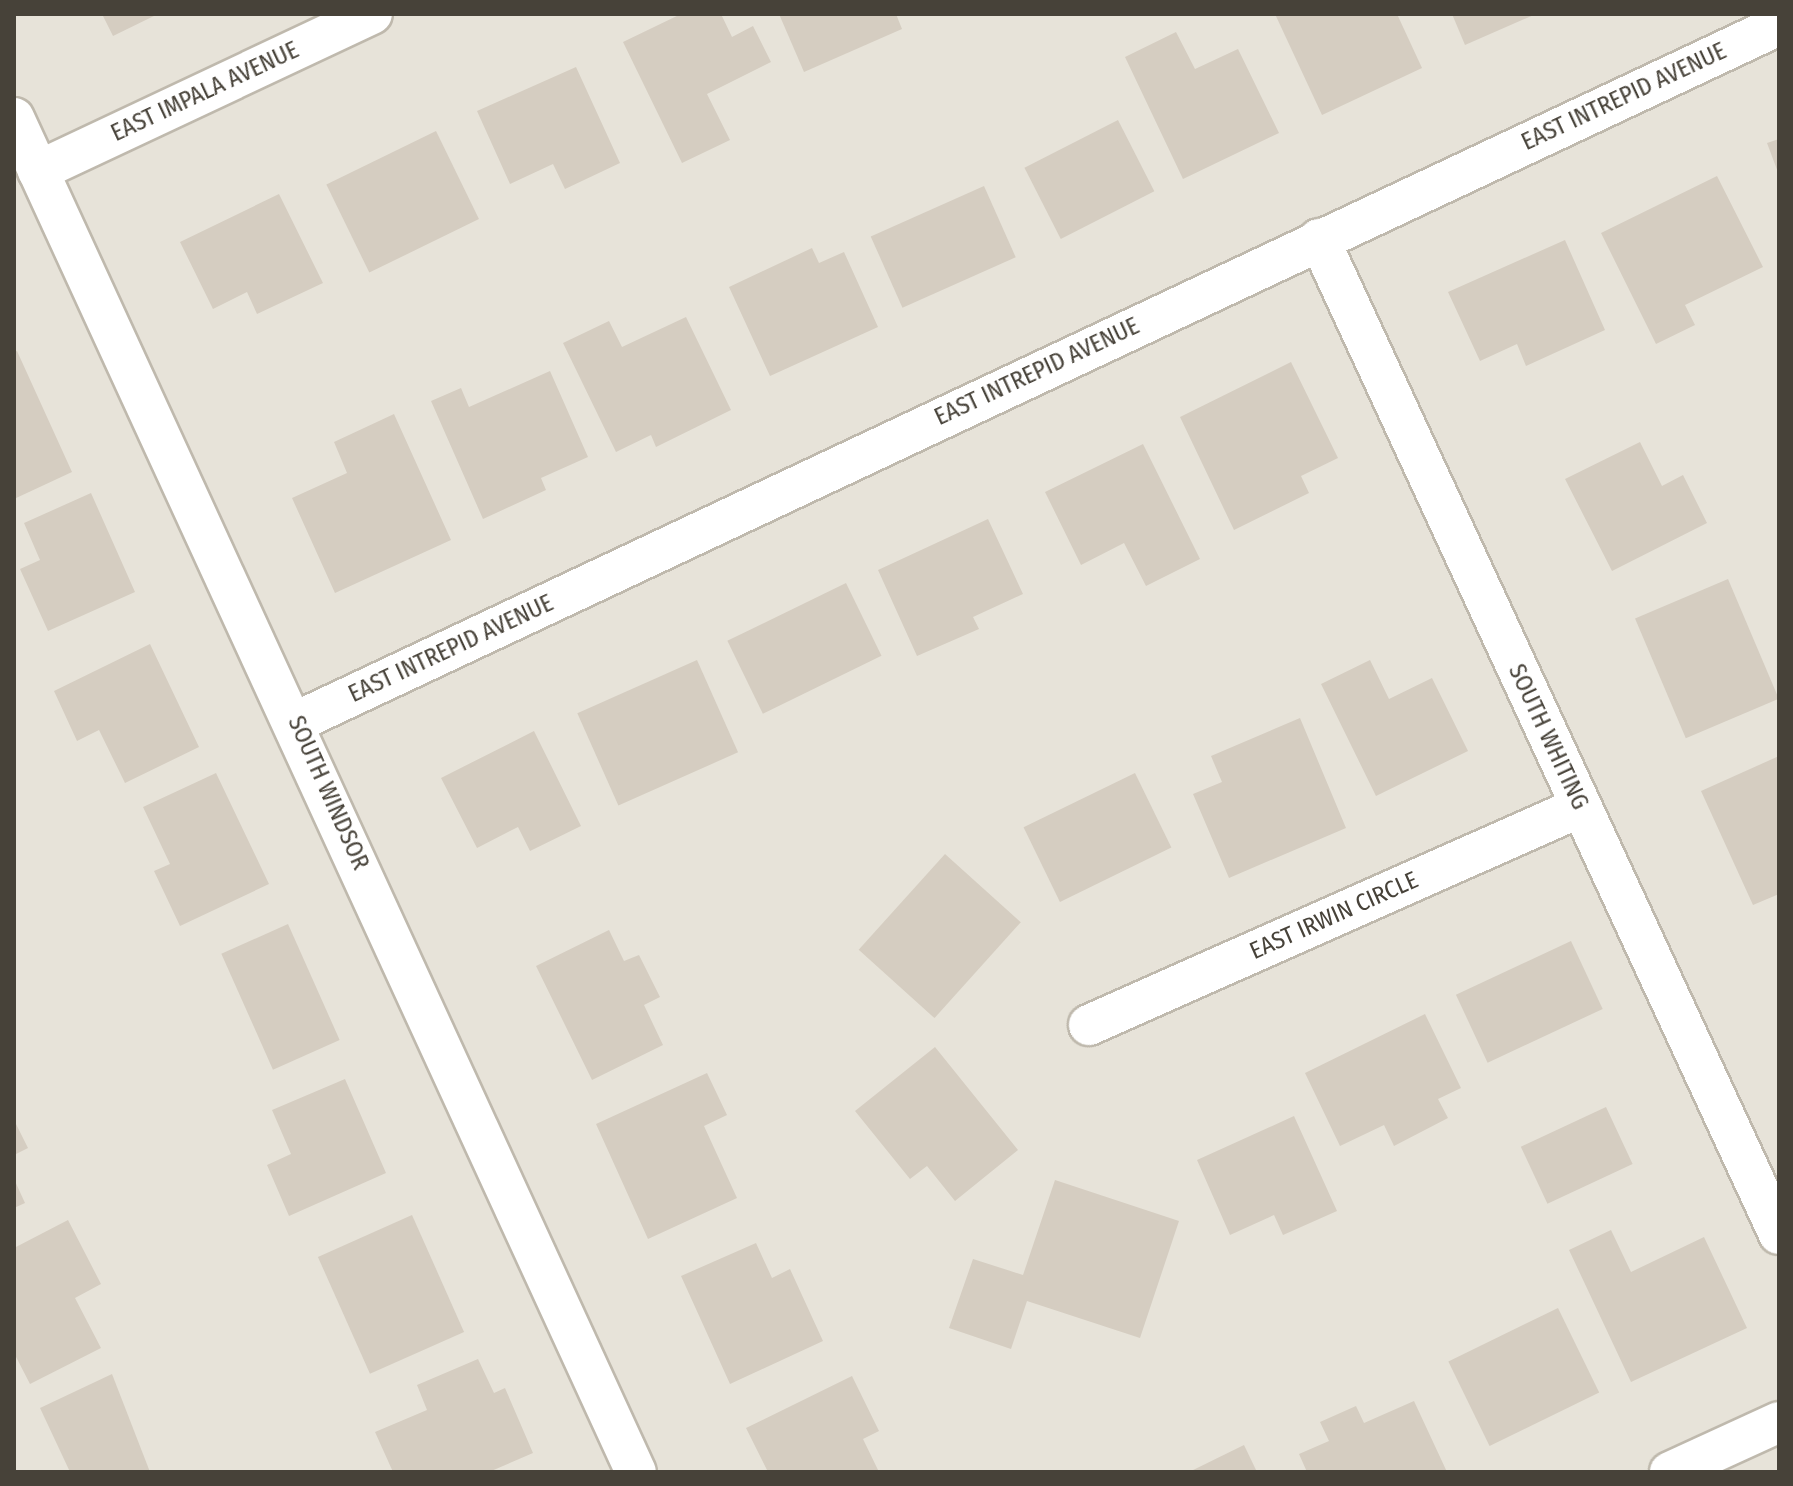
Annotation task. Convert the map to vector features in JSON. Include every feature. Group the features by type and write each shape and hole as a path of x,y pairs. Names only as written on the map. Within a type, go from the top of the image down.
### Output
{"street":[{"name":"EAST IMPALA AVENUE","path":"38,171 372,14"},
{"name":"EAST INTREPID AVENUE","path":"296,722 1779,25"},
{"name":"SOUTH WINDSOR","path":"14,118 296,722 636,1472"},
{"name":"SOUTH WHITING","path":"1319,239 1779,1234"},
{"name":"EAST IRWIN CIRCLE","path":"1089,1025 1580,807"},
{"path":"1670,1472 1779,1422"}],"shaded area":[{"path":"14,14 1779,14 1779,1472 14,1472"}],"building":[{"path":"102,14 158,14 113,36"},
{"path":"681,14 721,14 732,37 753,26 771,62 707,94 730,140 682,163 623,42"},
{"path":"779,14 896,14 902,29 804,72"},
{"path":"1275,14 1397,14 1422,68 1322,115"},
{"path":"1452,14 1536,14 1465,45"},
{"path":"1176,32 1195,69 1238,49 1279,133 1183,179 1125,57"},
{"path":"576,67 620,163 565,189 553,164 510,184 477,111"},
{"path":"1118,120 1154,191 1061,239 1024,168"},
{"path":"436,131 479,219 369,273 326,184"},
{"path":"1779,139 1779,175 1767,143"},
{"path":"1717,176 1763,267 1685,305 1695,325 1656,344 1601,233"},
{"path":"984,186 1016,257 902,308 871,236"},
{"path":"279,194 323,283 257,314 247,292 213,309 180,242"},
{"path":"1565,240 1605,330 1526,366 1517,344 1480,361 1448,292"},
{"path":"812,248 819,263 844,252 878,327 770,376 729,287"},
{"path":"686,317 731,410 656,447 651,435 616,452 563,343 609,321 622,347"},
{"path":"17,351 72,472 14,499 14,352"},
{"path":"1291,362 1338,458 1301,476 1309,493 1234,530 1180,417"},
{"path":"550,371 588,457 541,478 546,490 483,519 431,401 461,388 469,407"},
{"path":"394,414 451,540 335,593 292,498 347,473 334,442"},
{"path":"1640,442 1662,486 1683,475 1707,523 1612,571 1565,479"},
{"path":"1143,444 1200,559 1146,586 1124,543 1081,565 1045,492"},
{"path":"91,493 135,592 48,631 20,569 40,560 24,523"},
{"path":"988,519 1023,594 973,617 979,629 917,656 878,570"},
{"path":"1728,579 1779,699 1686,738 1635,618"},
{"path":"846,583 882,656 763,714 727,641"},
{"path":"150,644 199,747 125,783 99,730 77,741 54,691"},
{"path":"697,660 738,752 618,806 577,713"},
{"path":"1370,660 1389,699 1432,678 1468,751 1376,796 1321,684"},
{"path":"1300,718 1346,828 1229,878 1193,794 1222,782 1211,756"},
{"path":"534,731 581,826 530,851 518,827 477,848 441,778"},
{"path":"1779,756 1779,894 1753,905 1701,791"},
{"path":"216,773 269,884 180,926 154,871 170,864 143,807"},
{"path":"1135,773 1171,848 1060,902 1024,827"},
{"path":"945,854 1021,922 934,1018 859,950"},
{"path":"288,924 340,1040 273,1070 221,954"},
{"path":"609,930 624,961 639,955 660,997 644,1005 663,1045 592,1080 536,966"},
{"path":"1571,941 1603,1009 1488,1063 1456,995"},
{"path":"1425,1014 1461,1088 1438,1099 1448,1118 1394,1146 1384,1125 1340,1146 1305,1073"},
{"path":"935,1047 1018,1150 955,1201 927,1166 910,1179 855,1111"},
{"path":"707,1073 727,1115 704,1126 737,1198 648,1239 596,1124"},
{"path":"345,1079 386,1173 289,1216 267,1165 291,1154 272,1110"},
{"path":"1606,1107 1633,1164 1547,1204 1521,1147"},
{"path":"1294,1116 1337,1211 1283,1235 1274,1215 1230,1235 1197,1160"},
{"path":"14,1120 28,1148 14,1155"},
{"path":"14,1179 25,1203 14,1208"},
{"path":"1055,1180 1179,1221 1140,1338 1027,1301 1011,1349 949,1328 973,1259 1023,1275"},
{"path":"412,1215 464,1332 370,1374 318,1257"},
{"path":"68,1220 101,1284 75,1298 101,1348 30,1384 14,1353 14,1248"},
{"path":"1611,1230 1631,1272 1704,1237 1747,1328 1631,1382 1569,1250"},
{"path":"756,1243 772,1278 790,1269 823,1341 730,1384 681,1276"},
{"path":"1558,1308 1599,1392 1490,1446 1448,1361"},
{"path":"478,1359 494,1393 505,1388 533,1453 489,1472 393,1472 375,1432 427,1410 417,1385"},
{"path":"112,1374 150,1472 70,1472 40,1408"},
{"path":"852,1376 879,1431 863,1439 879,1472 768,1472 746,1428"},
{"path":"1414,1401 1447,1472 1307,1472 1299,1454 1329,1441 1320,1422 1356,1406 1364,1423"},
{"path":"1244,1445 1257,1472 1189,1472"}]}
